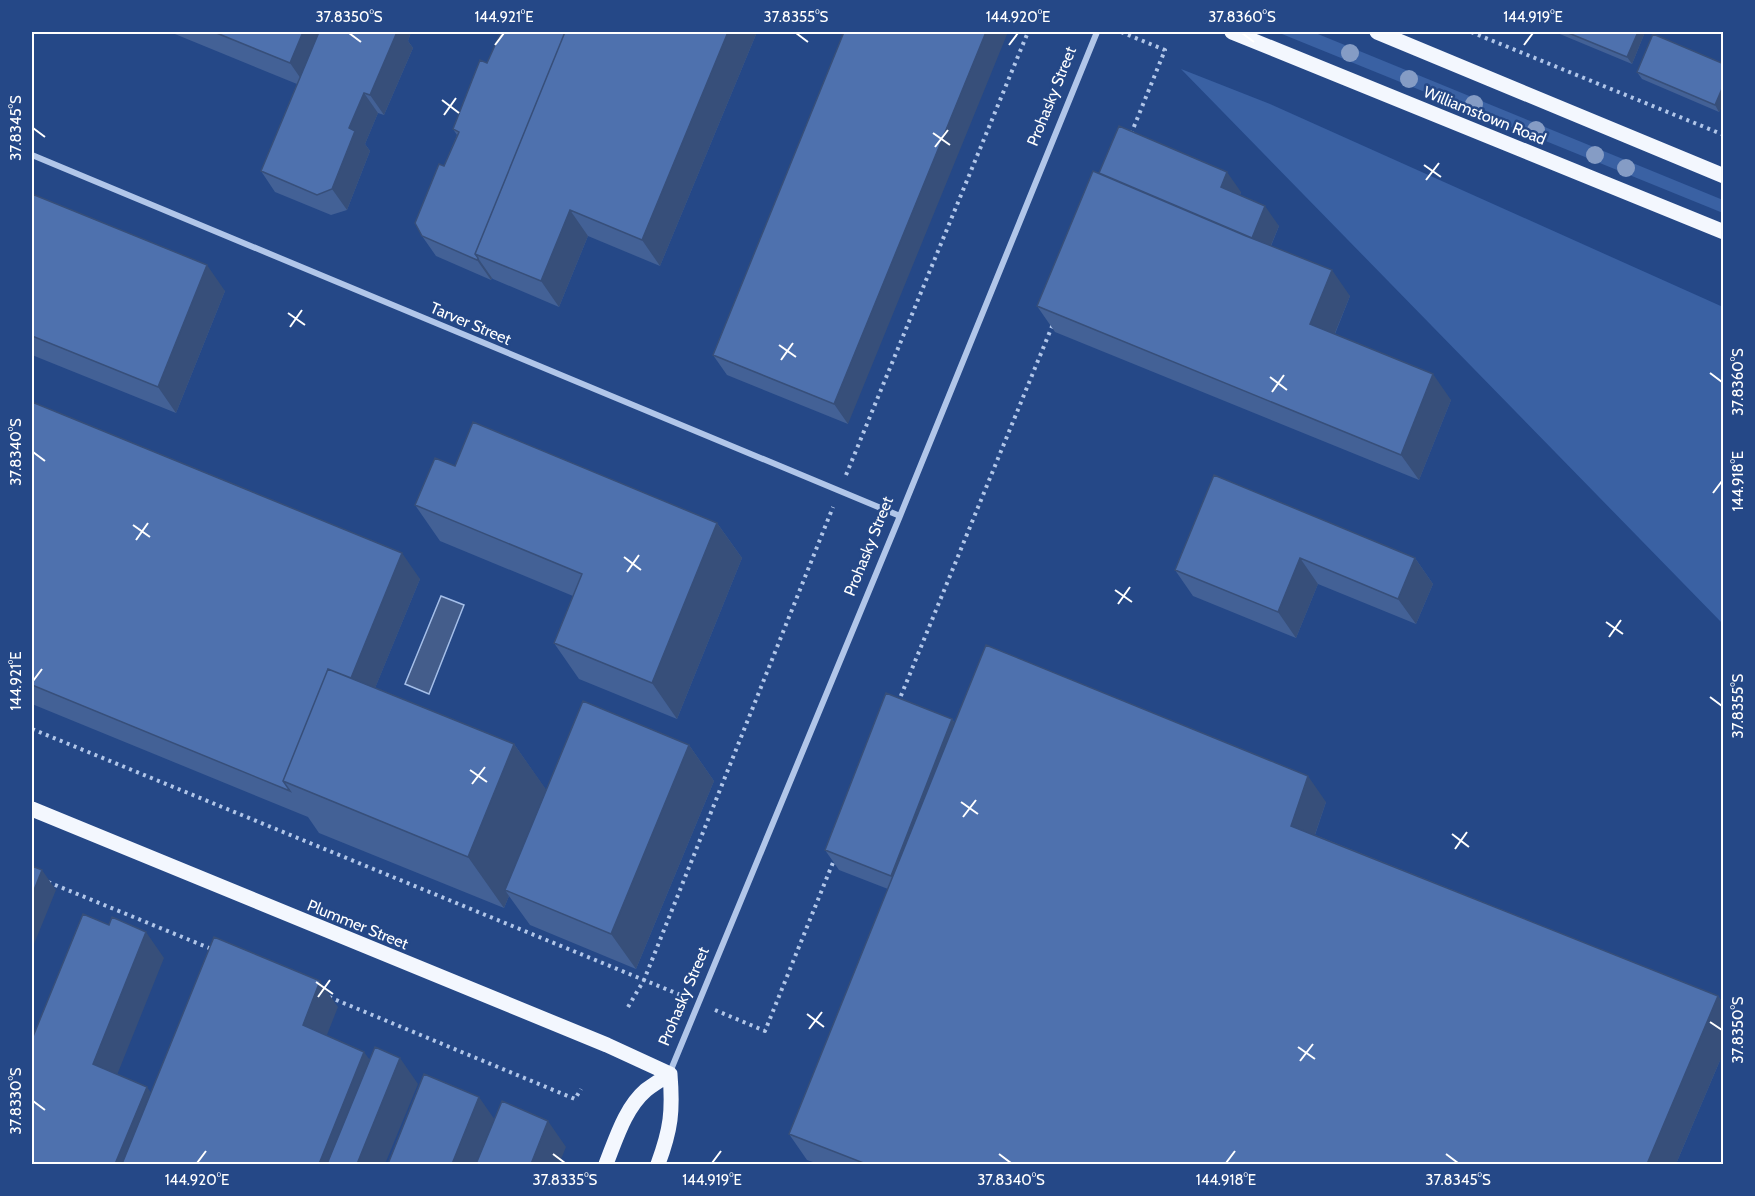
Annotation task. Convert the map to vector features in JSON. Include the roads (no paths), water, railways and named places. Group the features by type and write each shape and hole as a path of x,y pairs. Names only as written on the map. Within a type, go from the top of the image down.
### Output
{"main road":[{"name":"Williamstown Road","path":"1232,32 1724,232"},
{"path":"1377,32 1724,176"},
{"name":"Plummer Street","path":"32,809 607,1045 670,1074"},
{"path":"606,1164 624,1120 638,1099 646,1090 670,1074"},
{"name":"Prohasky Street","path":"658,1164 671,1121 670,1074"}],"street":[{"name":"Prohasky Street","path":"670,1074 1097,32"},
{"name":"Tarver Street","path":"32,155 900,516"}]}
